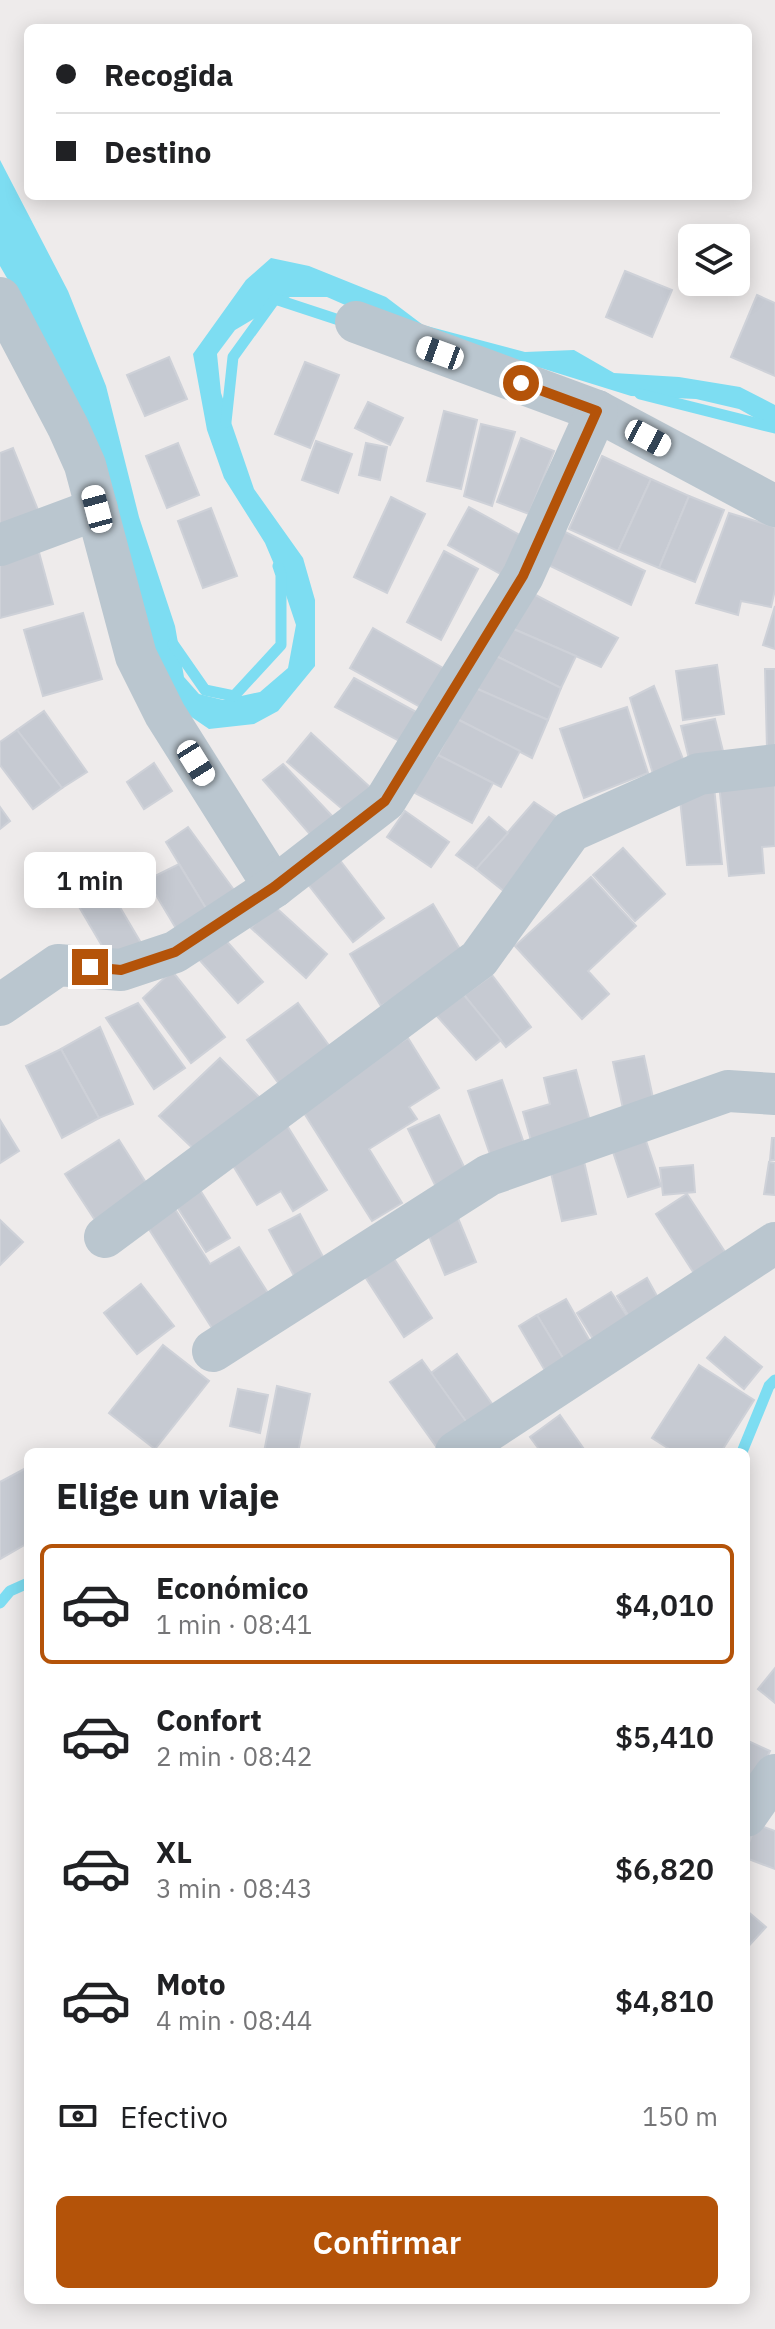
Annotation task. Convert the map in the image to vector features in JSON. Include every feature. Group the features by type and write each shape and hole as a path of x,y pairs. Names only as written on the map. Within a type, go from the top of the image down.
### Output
{"street":[{"path":"0,298 85,465 136,656 165,714 274,887"},
{"path":"356,322 597,411 775,506"},
{"path":"0,1005 58,965 121,970 175,952 274,887 385,801 523,576 597,411"},
{"path":"0,545 97,509"},
{"path":"105,1237 479,959 571,831 699,774 775,765"},
{"path":"213,1351 489,1175 728,1091 775,1094"},
{"path":"462,1448 775,1243"},
{"path":"750,1810 775,1775"}],"water":[{"path":"0,160 68,291 106,386 139,517 175,626 184,677 199,694 223,700 260,692 288,668 296,625 265,543 224,478 207,430 193,354 246,280 271,258 309,266 386,297 423,325 525,352 574,350 614,373 679,377 740,387 775,405 775,429 739,409 696,399 631,396 541,368 450,351 327,297 290,297 235,330 217,354 221,393 254,489 303,558 315,600 315,666 278,711 254,724 209,729 171,703 41,337 0,266"}],"building":[{"path":"625,271 672,290 652,337 606,317"},
{"path":"757,295 775,303 775,376 731,357"},
{"path":"169,357 187,399 145,416 127,375"},
{"path":"305,362 339,375 310,448 275,434"},
{"path":"368,402 403,418 390,445 355,428"},
{"path":"444,411 477,420 461,489 427,481"},
{"path":"481,424 515,432 492,506 464,496"},
{"path":"521,438 554,451 529,514 497,502"},
{"path":"316,441 352,454 338,493 302,480"},
{"path":"178,443 199,495 167,508 146,456"},
{"path":"366,443 387,447 380,480 359,475"},
{"path":"13,448 40,515 0,531 0,453"},
{"path":"602,456 651,479 618,551 569,529"},
{"path":"651,479 689,496 659,568 618,551"},
{"path":"689,496 724,510 695,582 659,568"},
{"path":"391,497 425,514 387,593 354,577"},
{"path":"469,507 525,538 504,576 448,545"},
{"path":"211,508 237,576 203,588 178,521"},
{"path":"729,513 775,527 775,590 771,607 741,601 738,615 696,603"},
{"path":"557,528 645,571 631,605 542,562"},
{"path":"37,545 53,604 0,618 0,555"},
{"path":"444,551 478,569 441,640 407,622"},
{"path":"526,590 618,638 601,667 509,627"},
{"path":"775,606 775,649 763,645"},
{"path":"83,613 102,679 43,696 24,630"},
{"path":"509,627 576,656 561,688 492,654"},
{"path":"373,628 445,669 422,708 350,668"},
{"path":"492,654 561,688 548,720 473,687"},
{"path":"717,665 724,714 683,720 676,671"},
{"path":"765,669 775,669 775,749 767,749"},
{"path":"354,678 418,713 403,743 335,707"},
{"path":"654,686 685,764 653,774 630,698"},
{"path":"473,687 548,720 532,758 457,719"},
{"path":"627,707 648,773 584,798 560,729"},
{"path":"44,711 87,772 62,788 17,730"},
{"path":"457,719 520,751 501,787 438,755"},
{"path":"715,719 724,755 690,763 681,726"},
{"path":"17,730 62,788 33,809 0,765 0,742"},
{"path":"311,733 371,788 347,813 287,762"},
{"path":"438,755 493,783 472,823 411,791"},
{"path":"154,763 172,791 144,809 127,782"},
{"path":"283,764 335,819 315,840 263,780"},
{"path":"775,780 775,846 762,847 764,873 729,876 719,784"},
{"path":"714,787 722,864 687,865 679,790"},
{"path":"534,802 564,822 505,892 476,869"},
{"path":"0,807 10,821 0,829"},
{"path":"405,811 449,842 431,867 387,837"},
{"path":"489,817 508,833 476,869 456,855"},
{"path":"188,827 234,890 207,910 166,842"},
{"path":"623,848 665,894 635,921 593,875"},
{"path":"339,859 384,918 353,942 307,883"},
{"path":"179,864 207,910 177,930 147,880"},
{"path":"591,877 636,926 588,971 609,994 582,1019 515,946"},
{"path":"108,887 141,943 111,961 78,905"},
{"path":"272,904 327,954 306,978 251,928"},
{"path":"433,904 464,956 381,1006 350,954"},
{"path":"222,936 263,982 238,1003 197,957"},
{"path":"172,971 225,1037 191,1063 143,998"},
{"path":"492,975 531,1027 506,1047 464,995"},
{"path":"464,995 501,1040 476,1060 436,1015"},
{"path":"138,1003 185,1068 154,1089 106,1018"},
{"path":"298,1003 333,1051 282,1088 247,1040"},
{"path":"100,1027 133,1104 99,1118 61,1049"},
{"path":"408,1038 439,1088 409,1107 417,1119 369,1149 402,1203 372,1221 299,1105"},
{"path":"61,1049 99,1118 62,1138 26,1066"},
{"path":"644,1056 656,1112 625,1118 613,1062"},
{"path":"220,1058 260,1098 201,1156 159,1116"},
{"path":"576,1070 592,1129 532,1144 523,1112 550,1104 544,1078"},
{"path":"502,1080 526,1149 492,1160 468,1091"},
{"path":"439,1115 467,1173 436,1187 408,1129"},
{"path":"0,1120 19,1151 0,1163"},
{"path":"286,1124 327,1190 293,1211 281,1191 257,1205 229,1159"},
{"path":"645,1138 661,1186 628,1197 612,1149"},
{"path":"772,1138 775,1138 775,1160 770,1160"},
{"path":"119,1140 150,1189 97,1223 65,1174"},
{"path":"583,1157 596,1214 562,1221 549,1164"},
{"path":"769,1162 775,1163 775,1195 764,1194"},
{"path":"693,1165 695,1192 663,1195 660,1168"},
{"path":"200,1190 230,1238 206,1252 176,1205"},
{"path":"687,1194 729,1258 697,1278 656,1214"},
{"path":"453,1206 476,1262 445,1275 422,1219"},
{"path":"175,1209 210,1264 239,1247 273,1301 217,1336 147,1226"},
{"path":"300,1214 329,1268 298,1283 269,1230"},
{"path":"0,1220 23,1242 0,1265"},
{"path":"391,1254 432,1318 404,1337 362,1272"},
{"path":"647,1278 662,1305 632,1322 617,1296"},
{"path":"141,1284 174,1326 137,1354 104,1313"},
{"path":"611,1292 633,1325 598,1347 577,1313"},
{"path":"566,1299 594,1348 566,1363 537,1315"},
{"path":"537,1315 566,1363 547,1374 519,1326"},
{"path":"725,1337 762,1367 744,1389 707,1358"},
{"path":"163,1345 209,1381 156,1448 109,1413"},
{"path":"457,1354 495,1408 470,1427 431,1373"},
{"path":"422,1360 470,1427 437,1448 390,1382"},
{"path":"699,1365 754,1400 724,1448 668,1448 652,1438"},
{"path":"277,1386 310,1394 299,1448 265,1448"},
{"path":"238,1389 268,1395 260,1433 230,1426"},
{"path":"560,1415 583,1448 538,1448 530,1437"},
{"path":"24,1469 24,1545 0,1559 0,1482"},
{"path":"775,1668 775,1703 758,1689"},
{"path":"750,1742 770,1751 750,1794"},
{"path":"756,1824 775,1831 775,1869 750,1860 750,1840"},
{"path":"750,1913 766,1927 750,1945"}],"waterway":[{"path":"226,422 233,357 275,299 348,323"},
{"path":"640,394 775,428"},
{"path":"173,644 205,690 234,696 281,645 281,575 278,566"},
{"path":"744,1448 769,1386 775,1380"},
{"path":"0,1603 10,1591 24,1585"}],"route":[{"path":"90,967 121,970 175,952 274,887 385,801 523,576 597,411 521,383"}]}
